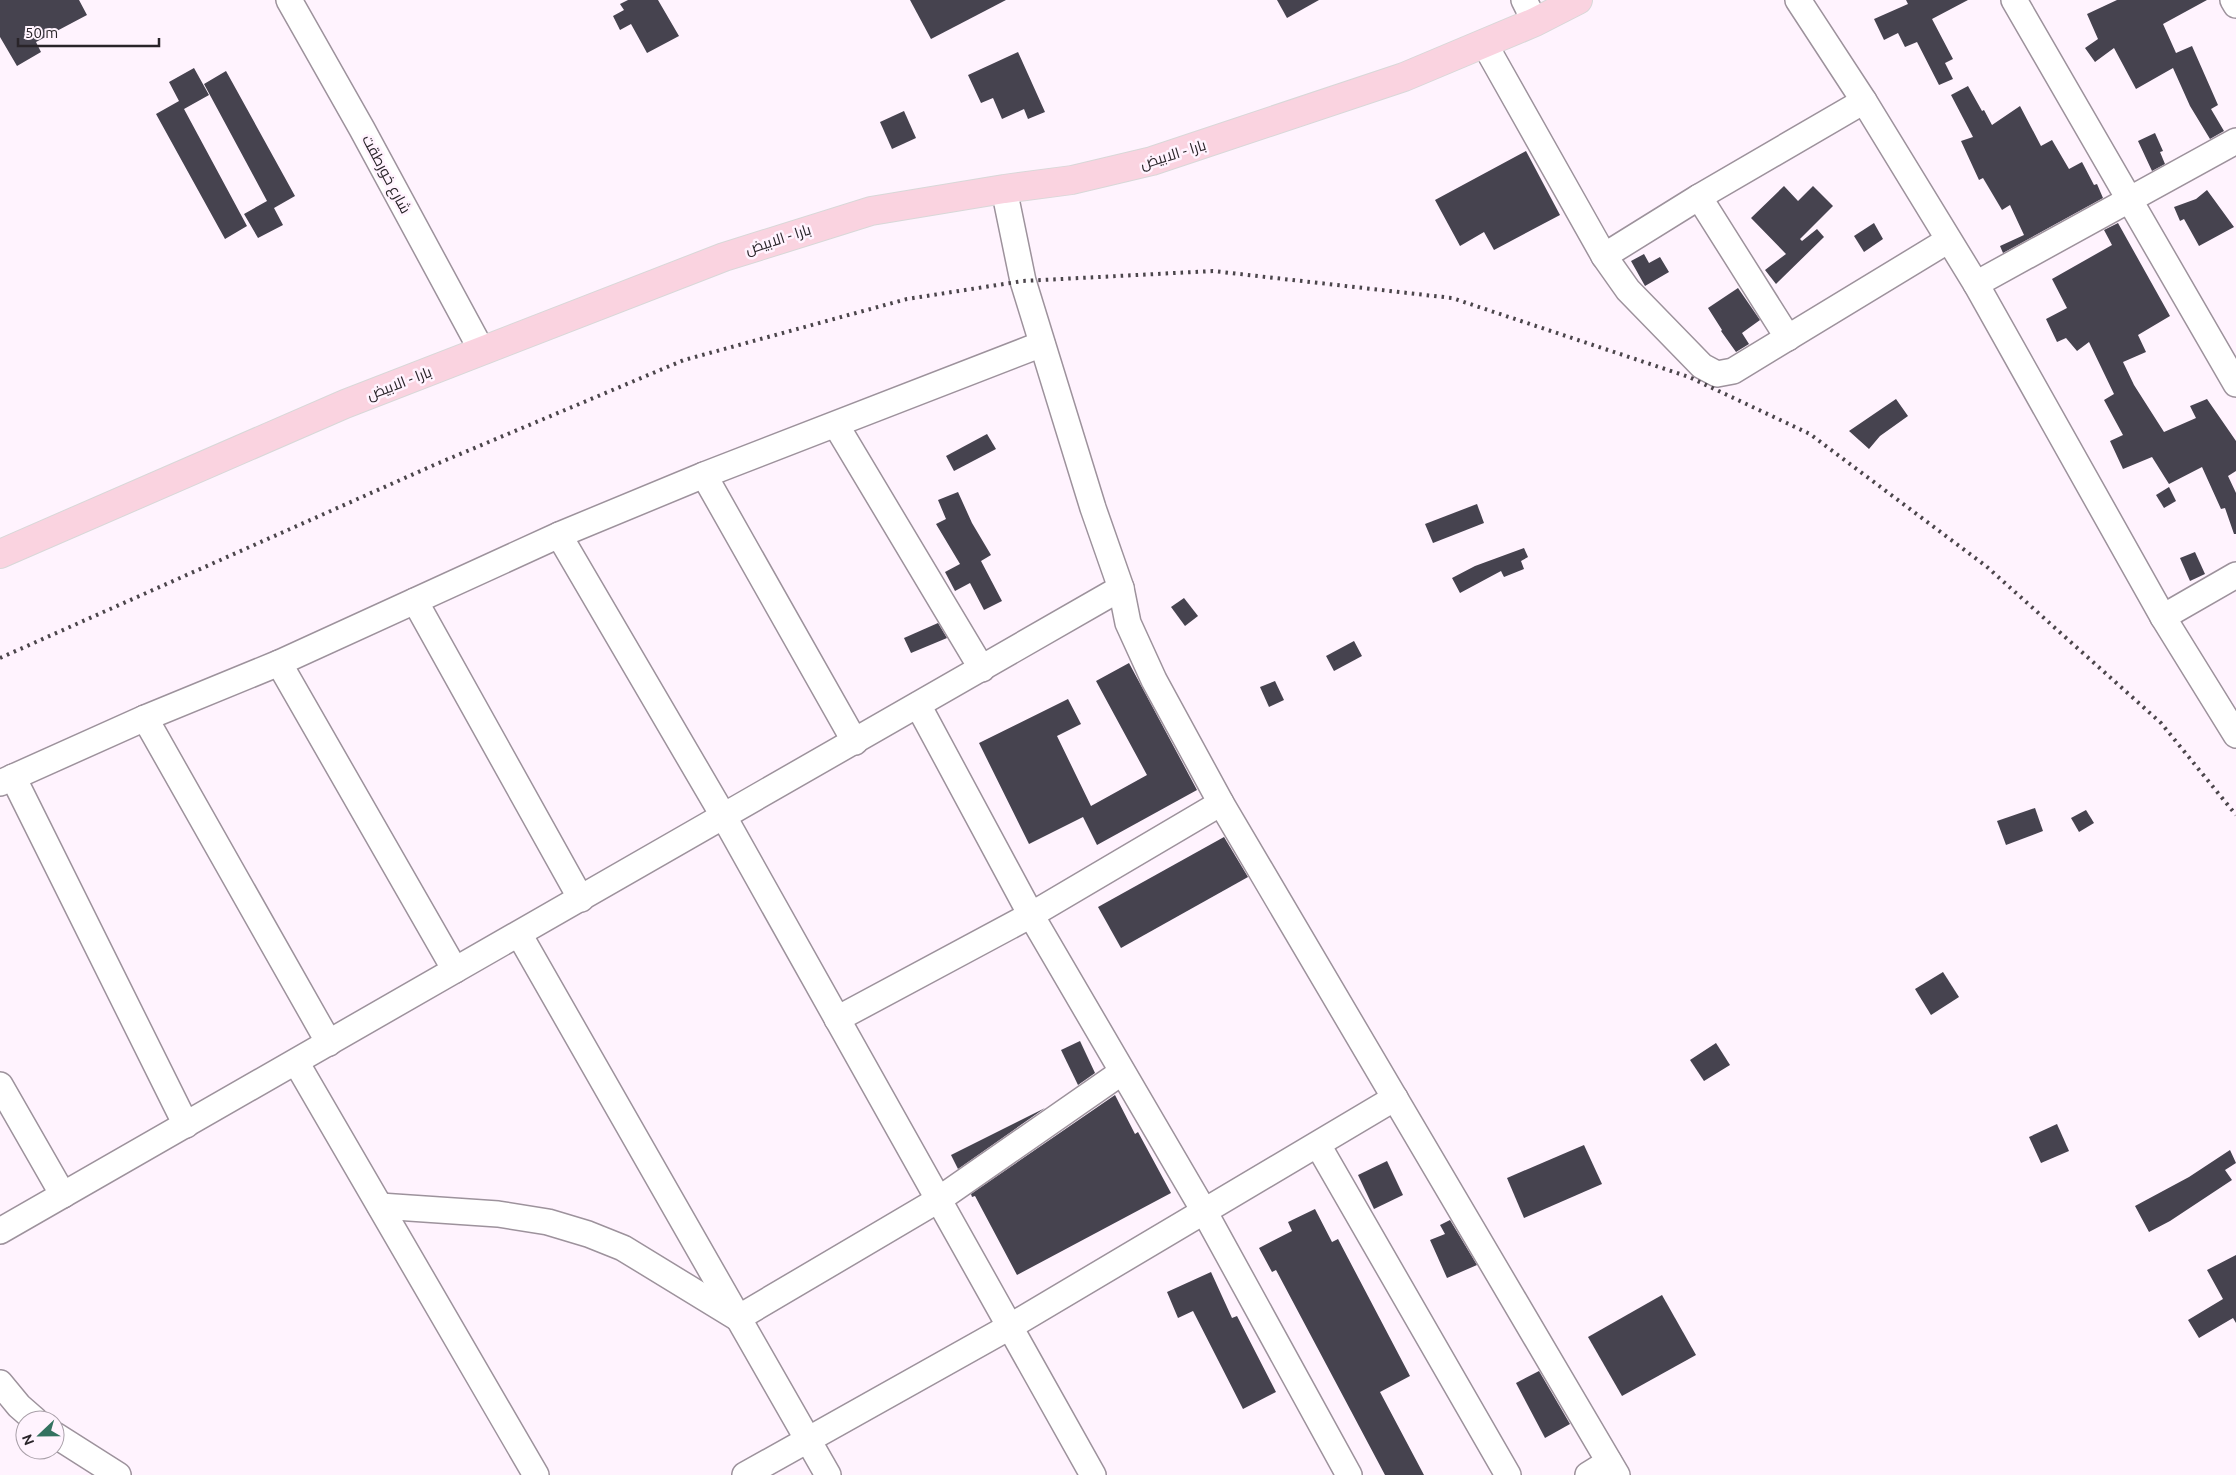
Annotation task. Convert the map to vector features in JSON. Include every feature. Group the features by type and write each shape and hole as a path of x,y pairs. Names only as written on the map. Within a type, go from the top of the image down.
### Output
{"main road":[{"name":"بارا - الابيض","path":"0,554 345,404 724,257 871,211 1072,180 1152,162 1404,77 1484,43 1529,11 1578,0"}],"street":[{"name":"شارع خورطقت","path":"289,0 362,128 482,351"},
{"path":"1798,0 1864,101 1976,284 2163,617 2236,735"},
{"path":"2014,0 2236,384"},
{"path":"2233,0 2236,5"},
{"path":"1484,43 1604,256 1628,290 1695,360 1717,374 1733,370 1948,241"},
{"path":"1604,256 1699,197 1864,101"},
{"path":"1976,284 2236,141"},
{"path":"1004,189 1023,281 1093,508 1121,588 1128,623 1154,680 1221,803 1613,1469 1588,1475"},
{"path":"1699,197 1788,338"},
{"path":"186,1125 7,780 145,718 279,663 559,535 704,475 1042,344"},
{"path":"836,425 982,669"},
{"path":"704,475 855,742"},
{"path":"559,535 724,817 1093,1475"},
{"path":"2163,617 2236,575"},
{"path":"0,1231 1121,588"},
{"path":"415,601 581,899"},
{"path":"279,663 456,970"},
{"path":"918,705 1031,915 1204,1211 1349,1475"},
{"path":"145,718 329,1043"},
{"path":"837,1019 1031,915 1221,803"},
{"path":"519,934 828,1475"},
{"path":"296,1062 536,1475"},
{"path":"738,1318 938,1200 1122,1072"},
{"path":"0,1084 63,1195"},
{"path":"745,1475 1011,1326 1395,1098"},
{"path":"1318,1145 1508,1475"},
{"path":"380,1206 498,1214 548,1222 588,1234 623,1248 738,1318"},
{"path":"0,1383 24,1410"},
{"path":"65,1441 118,1475"}],"building":[{"path":"0,0 79,0 87,15 36,42 41,52 17,66 0,37"},
{"path":"628,0 658,0 679,36 647,53 631,24 620,30 613,16 624,10 620,4"},
{"path":"910,0 1006,0 931,39"},
{"path":"1277,0 1319,0 1287,18"},
{"path":"1906,0 1968,0 1932,19 1953,59 1945,63 1953,79 1939,85 1917,42 1905,47 1898,33 1884,40 1874,19 1908,4"},
{"path":"2117,0 2207,0 2163,24 2176,53 2192,46 2218,105 2211,109 2224,131 2210,139 2190,106 2173,68 2136,89 2114,48 2095,62 2085,48 2098,39 2087,14"},
{"path":"1018,52 1045,112 1028,119 1024,109 1002,119 993,98 981,103 968,75"},
{"path":"194,68 209,95 184,109 247,226 225,239 156,114 179,101 169,82"},
{"path":"226,71 295,196 274,208 283,225 258,238 244,214 267,201 204,84"},
{"path":"1968,86 1992,125 2020,106 2041,146 2052,140 2069,169 2082,162 2094,185 2097,184 2103,198 2003,253 2000,246 2024,235 2010,205 2002,210 1983,178 1979,180 1961,141 1973,137 1951,95"},
{"path":"904,111 916,138 892,149 880,122"},
{"path":"2155,133 2163,151 2160,152 2165,164 2152,171 2138,141"},
{"path":"1526,151 1560,215 1494,250 1484,232 1460,246 1435,200"},
{"path":"1784,186 1798,201 1813,186 1833,206 1800,239 1802,241 1817,229 1824,237 1776,284 1765,270 1786,254 1751,218"},
{"path":"2207,190 2234,227 2199,246 2184,219 2180,221 2174,207 2196,199"},
{"path":"1874,223 1883,239 1864,252 1854,236"},
{"path":"2118,223 2170,316 2138,335 2146,352 2123,362 2134,385 2164,432 2196,418 2190,406 2207,399 2236,441 2236,471 2228,476 2236,493 2236,534 2234,534 2225,508 2221,509 2202,467 2169,484 2152,457 2123,469 2110,441 2123,435 2104,400 2114,394 2089,342 2077,351 2066,338 2057,342 2046,319 2067,308 2052,279 2112,245 2104,230"},
{"path":"1644,254 1649,263 1660,257 1669,272 1645,286 1631,261"},
{"path":"1738,288 1760,320 1742,333 1749,344 1736,352 1708,308"},
{"path":"1896,399 1908,416 1880,436 1869,449 1849,431"},
{"path":"987,434 996,449 954,471 946,456"},
{"path":"2169,487 2176,501 2164,508 2156,495"},
{"path":"958,492 972,523 991,555 981,561 1002,601 984,610 970,583 955,591 945,572 960,564 936,524 946,519 938,500"},
{"path":"1477,504 1484,523 1433,543 1425,524"},
{"path":"1524,548 1528,557 1521,561 1524,569 1504,577 1501,571 1460,593 1452,578 1475,566"},
{"path":"2195,552 2205,574 2190,581 2180,558"},
{"path":"1184,598 1198,616 1185,626 1171,607"},
{"path":"938,623 947,638 911,653 904,638"},
{"path":"1354,641 1362,656 1334,671 1326,656"},
{"path":"1129,663 1197,790 1097,845 1083,817 1029,844 979,743 1068,699 1081,724 1057,736 1091,806 1147,775 1096,681"},
{"path":"1275,681 1284,700 1269,707 1260,687"},
{"path":"2035,808 2043,831 2006,845 1997,821"},
{"path":"2086,810 2094,823 2079,832 2071,818"},
{"path":"1224,837 1248,877 1121,948 1098,907"},
{"path":"1943,972 1959,997 1931,1015 1915,989"},
{"path":"1080,1041 1095,1073 1078,1085 1061,1050"},
{"path":"1716,1043 1730,1065 1704,1081 1690,1060"},
{"path":"1115,1095 1135,1134 1138,1132 1171,1193 1017,1275 975,1196 972,1197 971,1194"},
{"path":"1045,1108 958,1169 951,1155"},
{"path":"2057,1124 2069,1151 2041,1163 2029,1137"},
{"path":"1584,1145 1602,1184 1524,1218 1507,1178"},
{"path":"2230,1150 2236,1163 2225,1170 2232,1180 2170,1221 2149,1232 2135,1206 2189,1177"},
{"path":"1387,1161 1403,1195 1374,1209 1358,1175"},
{"path":"1315,1209 1332,1242 1338,1239 1410,1376 1380,1392 1424,1475 1385,1475 1276,1270 1272,1272 1259,1248 1292,1231 1288,1222"},
{"path":"1450,1220 1477,1265 1447,1278 1430,1240 1445,1234 1440,1225"},
{"path":"2236,1255 2236,1323 2233,1318 2199,1338 2188,1320 2223,1299 2207,1270"},
{"path":"1211,1272 1232,1318 1237,1316 1276,1392 1243,1409 1193,1311 1178,1318 1167,1292"},
{"path":"1662,1295 1696,1355 1622,1396 1588,1337"},
{"path":"1539,1371 1570,1424 1545,1438 1516,1383"}],"railway":[{"path":"0,658 434,465 684,360 907,299 1023,281 1213,271 1452,298 1689,377 1810,434 1986,566 2161,723 2236,815"}]}
